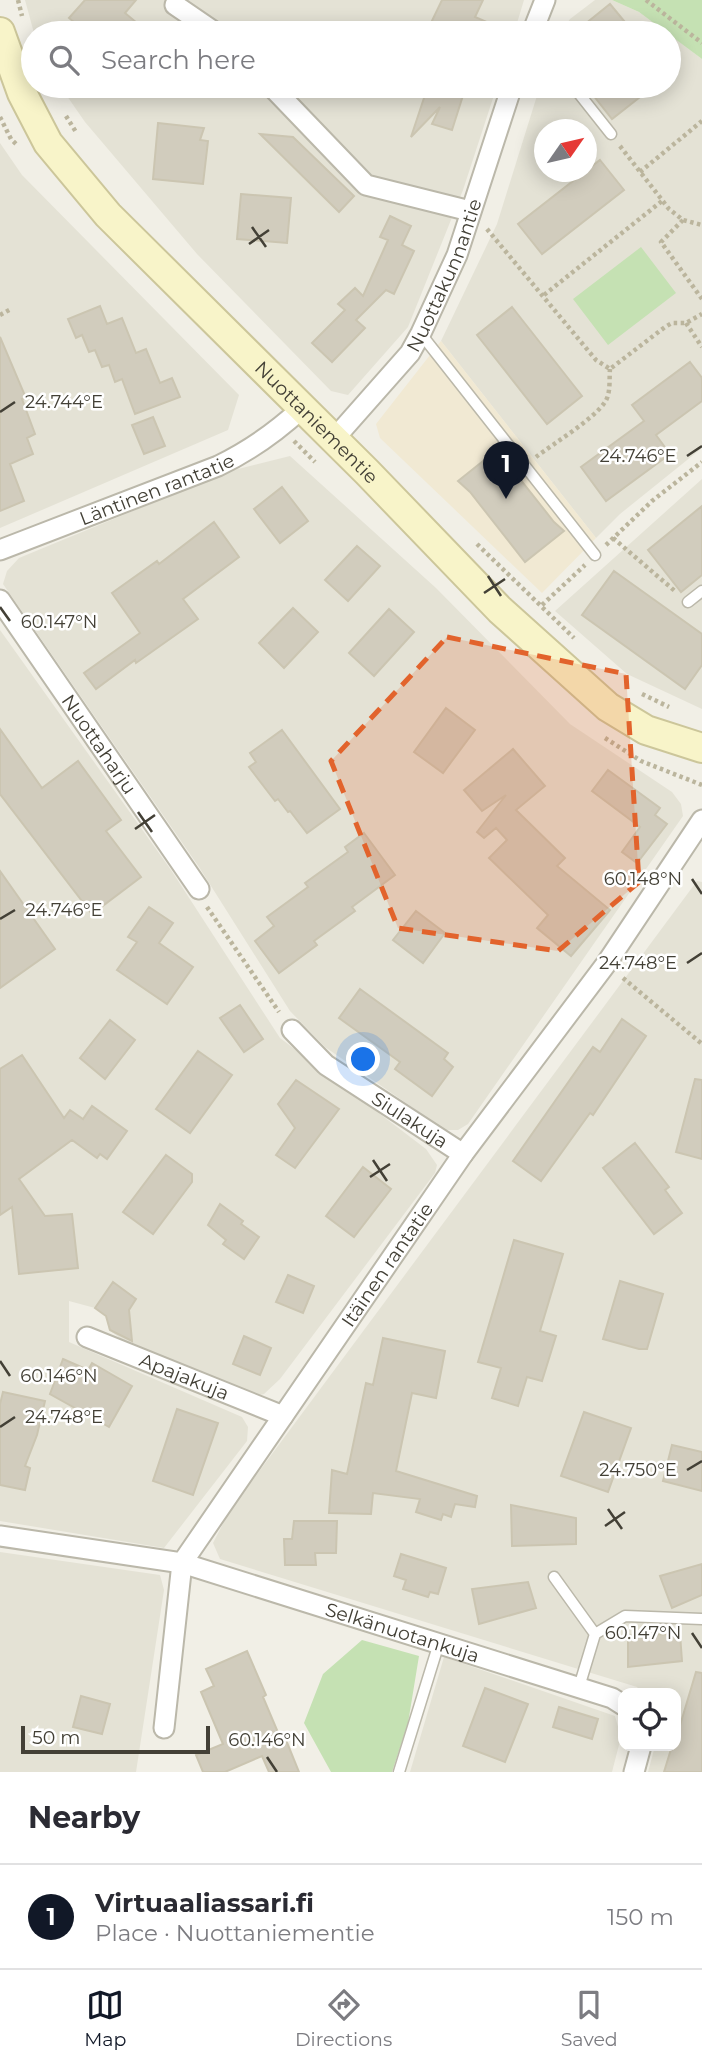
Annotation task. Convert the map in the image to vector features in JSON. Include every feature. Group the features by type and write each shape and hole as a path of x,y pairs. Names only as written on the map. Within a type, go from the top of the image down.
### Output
{"main road":[{"name":"Nuottaniementie","path":"0,32 21,90"},
{"name":"Nuottaniementie","path":"25,98 48,143 108,215 334,439 500,610 608,708 646,730 702,748"}],"street":[{"path":"537,21 545,0"},
{"path":"175,5 198,21"},
{"path":"282,98 366,186 468,215"},
{"name":"Nuottakunnantie","path":"334,439 410,353 421,333 457,255 508,98"},
{"name":"Läntinen rantatie","path":"0,550 228,461 249,451 301,409"},
{"name":"Nuottaharju","path":"0,600 199,888"},
{"name":"Itäinen rantatie","path":"182,1563 463,1154 606,964 702,820"},
{"name":"Siulakuja","path":"292,1030 326,1065 463,1154"},
{"name":"Apajakuja","path":"87,1337 283,1416"},
{"path":"0,1536 182,1563 164,1728"},
{"name":"Selkänuotankuja","path":"182,1563 579,1687 618,1702"},
{"path":"634,1772 640,1751"}],"lane":[{"path":"582,98 611,134"},
{"path":"421,333 595,555"},
{"path":"688,602 702,591"},
{"path":"554,1577 595,1634"},
{"path":"579,1687 595,1634 625,1616 702,1619"},
{"path":"399,1772 439,1643"}],"path":[{"path":"646,0 673,21"},
{"path":"681,27 702,43"},
{"path":"640,172 702,121"},
{"path":"611,134 662,201 683,220 702,225"},
{"path":"544,295 662,201"},
{"path":"468,215 487,228 596,360 610,369"},
{"path":"683,220 661,242 702,299"},
{"path":"0,315 11,309"},
{"path":"610,369 665,327 673,323 686,323 702,314"},
{"path":"686,323 702,347"},
{"path":"524,465 592,415 605,402 609,391 610,369"},
{"path":"542,606 652,501 702,462"},
{"path":"613,538 688,602"},
{"path":"199,888 209,912 292,1030"},
{"path":"606,964 702,1044"}],"highlighted area":[{"path":"447,637 626,674 639,882 558,951 398,928 331,761"}],"shaded area":[{"path":"25,0 524,0 518,21 31,21"},
{"path":"595,0 612,0 639,12 651,21 568,21"},
{"path":"681,43 702,59 702,448 620,514 596,538 441,341 497,224 536,98 681,98"},
{"path":"68,98 493,98 463,190 408,327 348,395 331,391 197,254 85,122"},
{"path":"0,143 22,175 239,395 228,430 0,528"},
{"path":"441,341 596,538 542,593 380,438 376,424"},
{"path":"290,456 436,588 570,724 672,792 681,804 683,816 468,1124 458,1130 445,1130 325,1047 290,1011 199,867 3,584 7,571 19,558 230,471"},
{"path":"702,479 702,709 627,674 555,611"},
{"path":"0,630 171,870 280,1038 426,1149 437,1165 435,1173 280,1379 264,1394 256,1396 132,1347 109,1330 106,1316 95,1308 69,1301 69,1342 242,1417 248,1427 247,1441 164,1548 0,1521"},
{"path":"697,881 702,882 702,1772 648,1772 654,1751 681,1751 681,1688 638,1688 220,1559 213,1543 229,1512"},
{"path":"0,1552 160,1575 164,1590 136,1772 0,1772"},
{"path":"444,1657 615,1716 618,1726 618,1749 612,1772 410,1772"}],"green space":[{"path":"612,0 702,0 702,59 681,43 681,21 651,21 639,12"},
{"path":"641,247 676,293 608,345 573,299"},
{"path":"362,1640 419,1656 408,1723 392,1772 331,1772 304,1723 323,1674"}],"building":[{"path":"85,0 136,0 125,13 135,21 73,21 69,18"},
{"path":"442,0 483,0 475,17 484,21 432,21"},
{"path":"610,4 624,21 589,21"},
{"path":"424,98 462,98 452,130 432,124 440,107 411,137"},
{"path":"595,98 639,98 612,119"},
{"path":"158,123 204,128 200,140 208,141 203,184 153,179"},
{"path":"260,134 293,137 354,196 339,212"},
{"path":"600,160 624,190 542,254 518,224 572,182 597,182 597,162"},
{"path":"241,194 291,198 287,243 237,239"},
{"path":"390,216 411,226 402,245 414,251 394,294 386,290 356,320 365,328 332,362 312,343 345,310 338,304 355,288 363,296 388,240 380,237"},
{"path":"100,306 107,324 122,318 136,353 146,349 160,383 172,378 180,397 135,414 122,379 115,382 109,365 102,367 95,350 89,352 82,335 76,338 68,319"},
{"path":"512,307 582,396 547,424 477,335"},
{"path":"0,337 26,398 22,399 35,434 27,438 33,454 10,464 24,501 0,511"},
{"path":"690,362 702,378 702,401 656,435 670,454 606,501 581,467 644,421 632,405"},
{"path":"153,417 165,446 144,454 132,425"},
{"path":"497,450 564,531 525,562 470,492 458,481"},
{"path":"282,487 308,521 280,543 254,509"},
{"path":"702,506 702,575 681,592 648,550"},
{"path":"214,522 239,557 183,599 198,619 96,689 84,673 140,633 112,593 157,561 159,564"},
{"path":"357,546 380,566 348,601 325,580"},
{"path":"614,571 702,634 702,665 685,689 582,615"},
{"path":"293,608 318,632 284,668 259,643"},
{"path":"389,609 414,632 374,676 349,653"},
{"path":"446,708 475,730 443,773 414,752"},
{"path":"0,729 42,788 78,761 121,820 106,831 141,877 92,914 0,794"},
{"path":"282,730 340,809 307,833 278,799 275,801 249,767 256,762 250,753"},
{"path":"513,749 545,786 516,810 565,858 557,866 610,910 571,956 537,928 548,915 489,858 507,840 496,828 484,838 477,832 506,795 482,811 464,790"},
{"path":"608,770 660,808 655,815 667,824 637,863 622,852 640,827 592,791"},
{"path":"364,833 395,875 352,907 355,911 314,941 317,945 279,973 255,941 274,926 267,917 308,887 305,883 348,852 345,847"},
{"path":"0,871 55,949 0,988"},
{"path":"149,907 173,923 159,943 193,967 167,1004 117,970 137,942 128,937"},
{"path":"416,911 445,933 423,963 393,940"},
{"path":"360,989 448,1053 444,1059 453,1067 432,1096 395,1069 400,1062 339,1018"},
{"path":"240,1005 263,1039 244,1052 220,1018"},
{"path":"622,1019 646,1036 593,1115 590,1113 541,1181 513,1161 593,1047 600,1052"},
{"path":"110,1020 135,1040 105,1079 80,1058"},
{"path":"198,1051 232,1075 190,1133 156,1109"},
{"path":"22,1055 64,1118 70,1110 83,1119 92,1106 127,1131 107,1159 100,1154 97,1158 72,1140 19,1179 45,1216 72,1214 78,1268 19,1274 12,1207 0,1215 0,1069"},
{"path":"695,1079 702,1080 702,1159 676,1152"},
{"path":"296,1080 339,1109 295,1168 276,1155 295,1128 278,1104"},
{"path":"635,1143 669,1187 665,1190 682,1213 654,1234 603,1168"},
{"path":"166,1155 192,1174 192,1182 153,1234 123,1212"},
{"path":"363,1167 391,1189 354,1237 326,1216"},
{"path":"220,1204 259,1237 244,1259 223,1244 226,1240 208,1225"},
{"path":"514,1240 563,1254 540,1331 556,1336 542,1381 527,1377 518,1406 492,1398 501,1368 478,1362"},
{"path":"288,1275 314,1286 303,1313 276,1302"},
{"path":"620,1281 663,1294 647,1349 603,1339"},
{"path":"113,1282 136,1299 129,1310 132,1341 110,1330 106,1316 95,1308"},
{"path":"244,1336 271,1348 260,1375 233,1364"},
{"path":"383,1338 445,1351 436,1398 412,1393 396,1471 477,1496 475,1507 455,1504 451,1517 443,1514 441,1520 416,1512 420,1499 373,1493 371,1514 329,1513 332,1470 347,1474 366,1383 373,1385"},
{"path":"63,1359 88,1370 92,1363 132,1386 109,1427 50,1394"},
{"path":"3,1392 45,1401 37,1435 25,1466 30,1468 25,1490 0,1485 0,1404"},
{"path":"177,1409 218,1423 193,1495 153,1481"},
{"path":"584,1412 631,1428 608,1492 561,1476"},
{"path":"672,1445 702,1452 702,1491 663,1481"},
{"path":"511,1505 576,1518 576,1544 512,1546"},
{"path":"294,1521 337,1521 336,1553 315,1553 316,1565 285,1565 284,1539 292,1539"},
{"path":"401,1554 446,1568 438,1594 430,1592 428,1597 403,1589 406,1580 394,1576"},
{"path":"702,1564 702,1595 672,1608 660,1576"},
{"path":"528,1582 536,1608 479,1624 472,1589"},
{"path":"680,1634 682,1661 628,1667 628,1635"},
{"path":"247,1651 282,1742 286,1740 299,1772 269,1772 262,1756 225,1772 203,1772 196,1755 223,1744 201,1692 214,1686 206,1669"},
{"path":"696,1672 702,1673 702,1772 664,1772 670,1751 681,1751 681,1722"},
{"path":"485,1688 528,1704 505,1762 463,1746"},
{"path":"81,1696 110,1704 102,1734 73,1727"},
{"path":"559,1707 598,1719 592,1739 553,1727"}],"place":[{"name":"Virtuaaliassari.fi","path":"506,499"}]}
